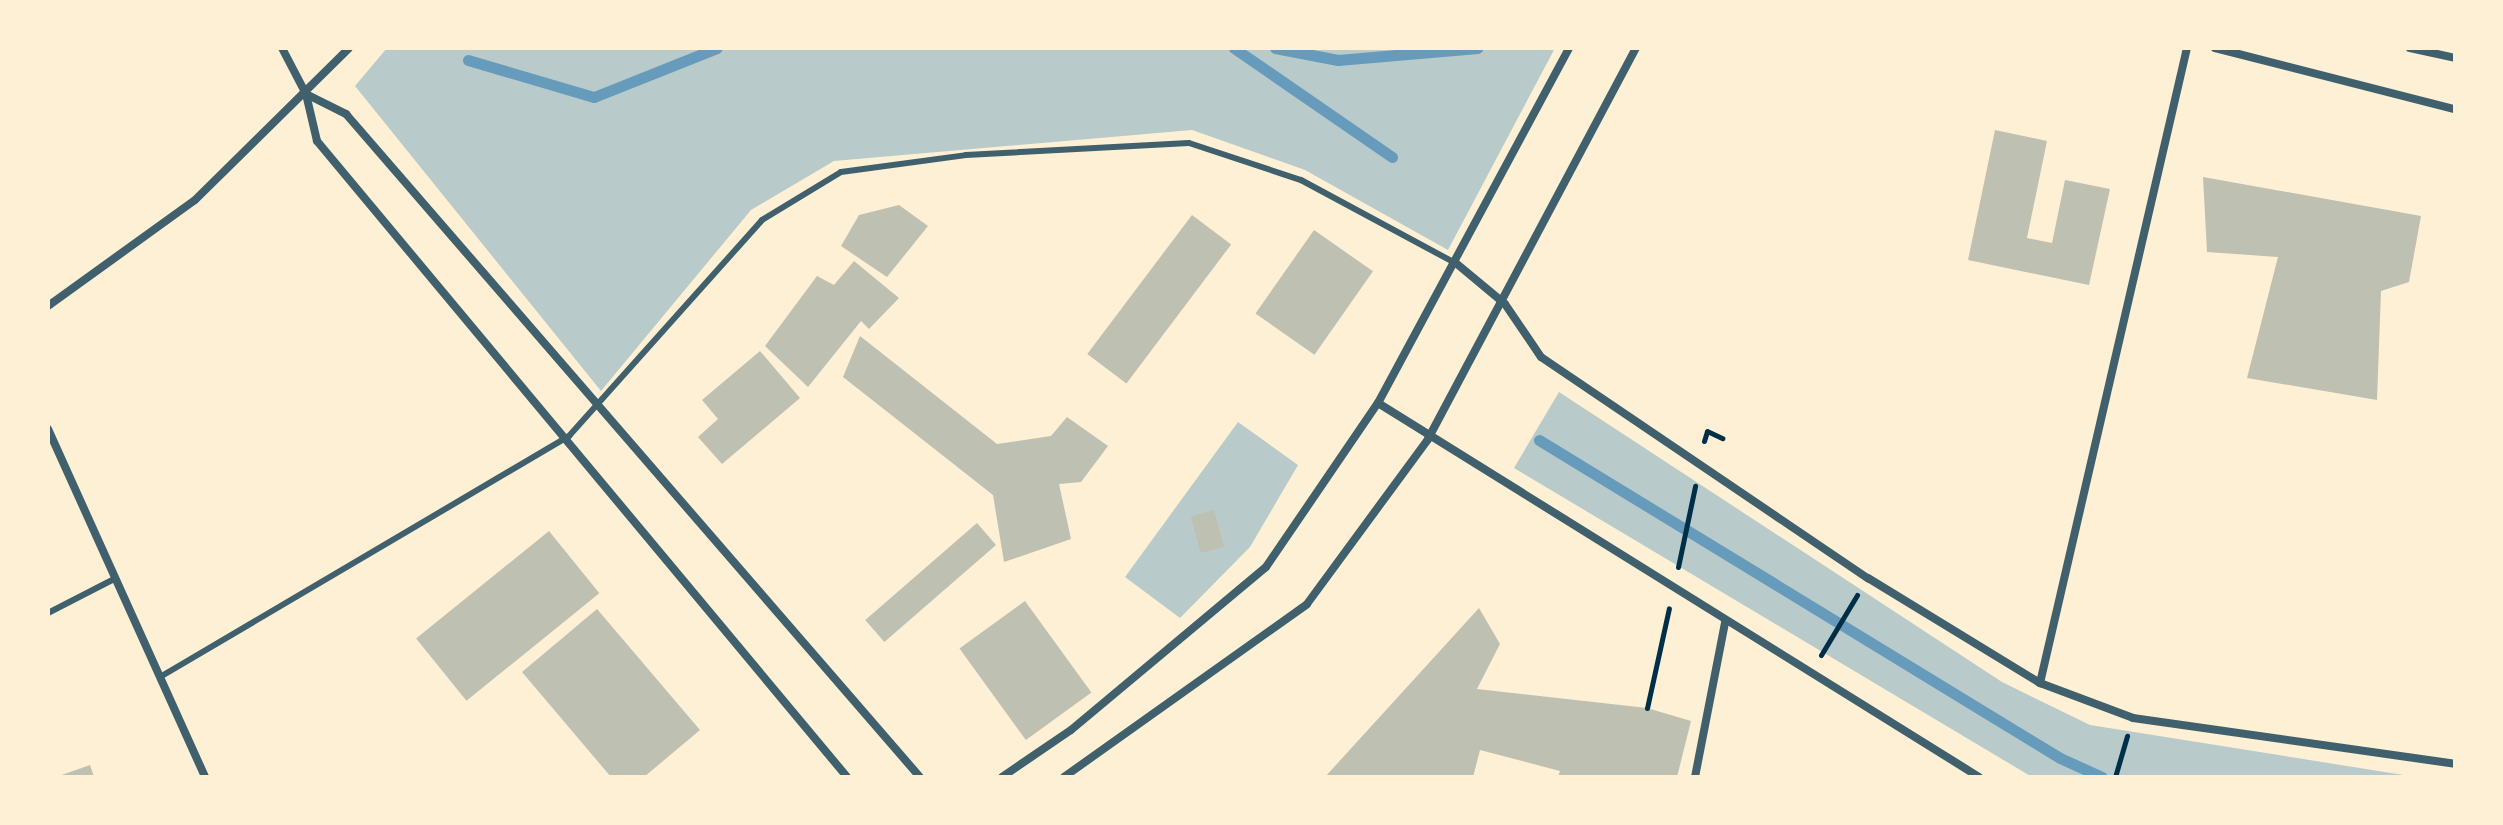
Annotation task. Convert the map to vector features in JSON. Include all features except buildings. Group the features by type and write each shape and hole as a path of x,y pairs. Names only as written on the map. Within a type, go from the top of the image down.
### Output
{"street":[{"path":"282,48 306,94 317,141 569,436 847,777"},
{"path":"48,306 195,200 306,94 349,48"},
{"path":"1002,777 1071,730 1266,567 1378,403 1457,264 1569,48"},
{"path":"1064,777 1307,604 1428,439 1505,304 1636,48"},
{"path":"2040,683 2187,48"},
{"path":"2215,48 2455,109"},
{"path":"2410,48 2455,58"},
{"path":"306,94 346,114 920,777"},
{"path":"1457,264 1505,304 1541,357 1868,578 2040,683 2133,718 2455,764"},
{"path":"1378,403 1428,439 1725,622 1813,670 1979,777"},
{"path":"48,429 205,777"},
{"path":"1695,777 1725,622"}],"lane":[{"path":"160,677 569,436 602,407 762,220 841,172 966,155 1189,143 1301,180 1457,264"},
{"path":"48,613 116,578"}],"path":[{"path":"1707,431 1722,438"},
{"path":"1813,670 1868,578"},
{"path":"2115,777 2133,718"}],"shaded area":[{"path":"387,48 1555,48 1448,250 1305,170 1192,130 834,161 751,210 601,391 355,86"},
{"path":"1559,392 2002,682 2090,725 2416,777 2032,777 1514,468"},
{"path":"1238,422 1298,465 1250,547 1180,618 1125,577"}],"waterway":[{"path":"468,60 594,97 717,48"},
{"path":"1234,48 1392,157"},
{"path":"1275,48 1338,60 1477,48"},
{"path":"1539,440 2060,758 2102,777"}]}
